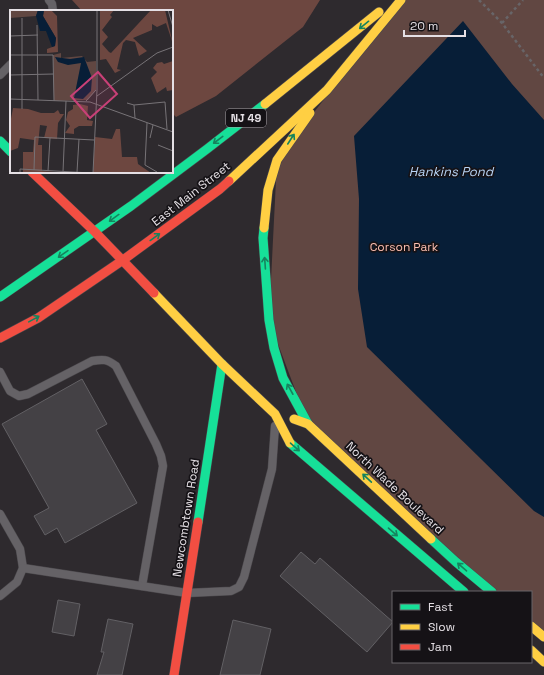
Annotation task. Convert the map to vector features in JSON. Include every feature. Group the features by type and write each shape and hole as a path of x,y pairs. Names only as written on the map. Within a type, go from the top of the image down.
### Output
{"main road":[{"name":"NJ 49","path":"0,297 149,193 338,46 394,0"},
{"name":"East Main Street","path":"0,338 38,318 124,260 220,189 327,90 401,0"},
{"path":"308,424 283,378 274,348 269,320 263,238 268,190 278,160 296,132 327,90"},
{"path":"0,141 10,151"},
{"name":"North Wade Boulevard","path":"33,173 124,260 222,364 275,414 289,442 463,591"},
{"name":"Newcombtown Road","path":"174,675 222,364"},
{"name":"North Wade Boulevard","path":"275,414 308,424 456,562 491,591"},
{"path":"532,627 544,637"},
{"path":"532,651 544,662"}],"lane":[{"path":"49,0 52,4 53,10"},
{"path":"0,372 10,391 19,396 28,394 92,360 102,359 116,366 156,444 163,466 142,586"},
{"path":"22,568 187,593 231,591 239,586 244,578 272,469 275,414"},
{"path":"0,514 20,549 22,568 16,582 0,596"}],"path":[{"path":"479,0 502,23 544,78"},
{"path":"502,23 523,0"}],"green space":[{"name":"Corson Park","path":"401,0 544,0 544,637 532,627 532,591 491,591 308,424 269,320 277,160"}],"shaded area":[{"path":"72,0 320,0 303,27 216,96 176,117 173,114 173,10 81,10"}],"water":[{"name":"Hankins Pond","path":"463,21 512,84 544,120 544,517 534,511 367,347 358,289 359,199 354,136"}],"building":[{"path":"82,379 107,424 96,430 137,503 65,543 57,528 45,535 34,516 49,508 2,424"},
{"path":"301,552 315,564 320,558 392,621 392,623 367,652 280,576"},
{"path":"58,600 80,604 74,636 52,632"},
{"path":"108,619 133,624 122,675 97,675 104,652 101,652"},
{"path":"233,620 271,629 260,675 220,675"}],"traffic: fast":[{"path":"0,297 131,206 265,104"},
{"path":"0,141 10,151"},
{"path":"264,228 263,238 269,320 274,348 283,378 308,424"},
{"path":"198,522 222,364"},
{"path":"290,443 463,591"},
{"path":"431,539 491,591"}],"traffic: slow":[{"path":"229,181 327,90 401,0"},
{"path":"265,104 379,12"},
{"path":"264,228 268,190 277,160 310,113"},
{"path":"154,293 222,364 275,414 290,443"},
{"path":"294,419 308,424 431,539"},
{"path":"532,627 544,637"},
{"path":"532,651 544,662"}],"traffic: jam":[{"path":"33,173 95,232 154,293"},
{"path":"0,338 38,318 123,260 229,181"},
{"path":"174,675 198,522"}]}
